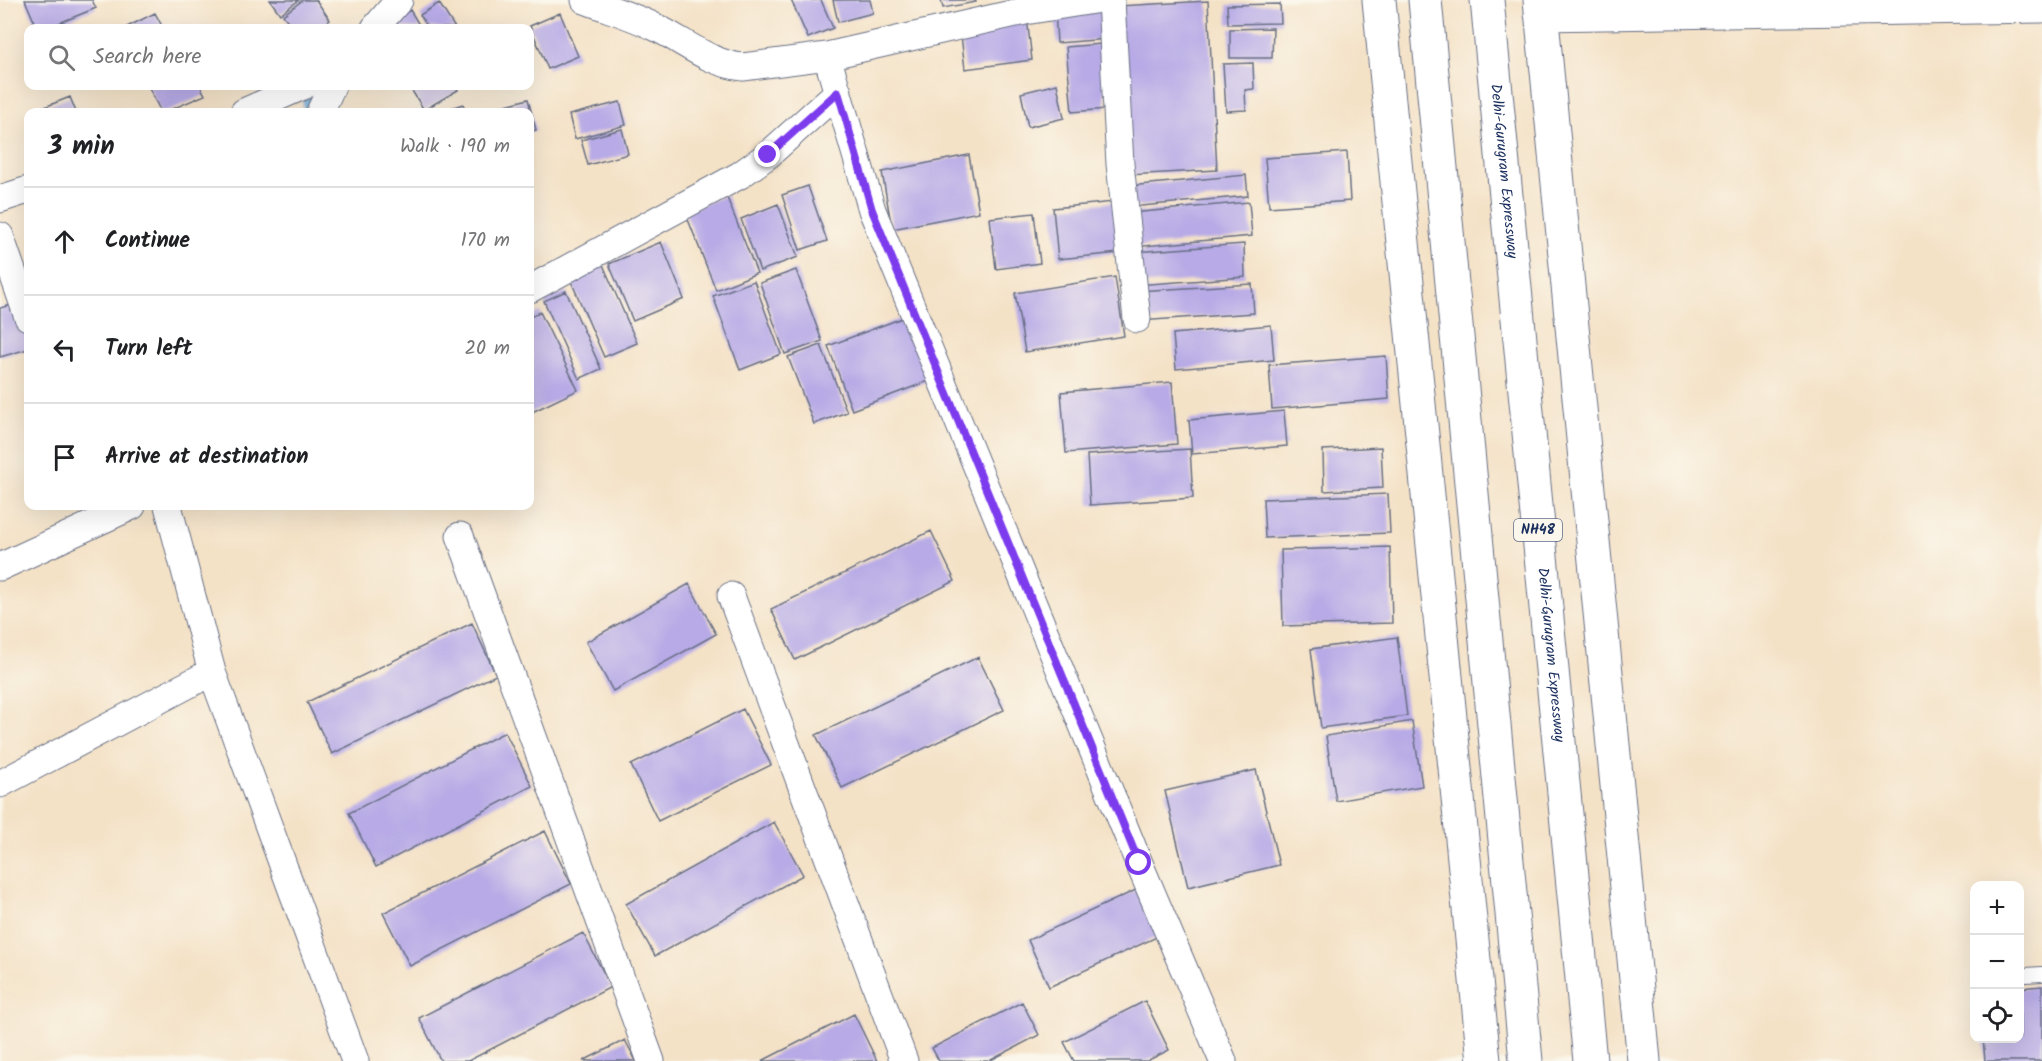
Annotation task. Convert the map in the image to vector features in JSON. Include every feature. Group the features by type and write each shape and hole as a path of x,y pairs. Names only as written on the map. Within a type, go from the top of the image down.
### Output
{"main road":[{"path":"1379,0 1484,1061"},
{"path":"1425,0 1526,1061"},
{"name":"Delhi-Gurugram Expressway","path":"1487,0 1590,1061"},
{"path":"1644,1061 1541,7 2042,6"}],"street":[{"path":"378,24 399,0"},
{"path":"585,0 654,26 714,60 731,66 743,67 827,56 1024,6 1094,0"},
{"path":"1111,0 1120,164 1137,319"},
{"path":"827,56 872,210 1139,863 1223,1061"},
{"path":"253,108 294,90"},
{"path":"322,108 330,90"},
{"path":"534,287 740,175 768,155 838,92"},
{"path":"0,199 24,191"},
{"path":"0,236 24,305"},
{"path":"169,510 212,672 355,1061"},
{"path":"0,567 98,513"},
{"path":"460,536 651,1061"},
{"path":"731,596 904,1061"},
{"path":"0,784 212,672"}],"lane":[{"path":"2026,975 2042,974"}],"building":[{"path":"25,0 92,0 96,8 57,24 35,24"},
{"path":"270,0 299,0 280,14"},
{"path":"303,0 316,0 330,20 324,24 290,24 283,15"},
{"path":"791,0 821,0 833,28 808,38"},
{"path":"833,0 870,0 873,13 838,22"},
{"path":"941,0 975,0 976,2 943,8"},
{"path":"1208,1 1217,170 1128,175 1119,6"},
{"path":"439,3 452,24 426,24 420,15"},
{"path":"1280,4 1281,23 1228,24 1227,5"},
{"path":"1106,8 1108,39 1057,43 1055,11"},
{"path":"410,10 419,24 387,24"},
{"path":"155,13 161,24 133,24"},
{"path":"560,13 578,56 548,69 534,36 534,24"},
{"path":"1027,18 1032,60 965,69 960,27"},
{"path":"1273,28 1272,58 1230,58 1230,29"},
{"path":"1101,44 1106,109 1072,112 1066,47"},
{"path":"1253,63 1254,89 1245,90 1246,110 1226,111 1223,64"},
{"path":"1057,84 1064,118 1028,127 1021,93"},
{"path":"150,90 202,90 205,95 174,108 159,108"},
{"path":"412,90 458,90 427,108 423,108"},
{"path":"70,97 74,108 42,108"},
{"path":"528,99 530,108 495,108"},
{"path":"620,102 626,125 575,139 569,115"},
{"path":"463,104 464,108 451,108"},
{"path":"622,129 628,154 588,165 581,140"},
{"path":"1347,152 1350,201 1269,207 1265,158"},
{"path":"969,155 979,212 892,229 882,172"},
{"path":"1246,175 1248,196 1131,207 1129,186"},
{"path":"808,186 827,241 800,250 782,195"},
{"path":"726,195 757,273 716,290 685,212"},
{"path":"1114,202 1119,253 1058,259 1053,208"},
{"path":"1249,202 1252,236 1134,247 1131,213"},
{"path":"778,204 798,257 760,271 741,219"},
{"path":"1034,213 1040,263 996,269 990,218"},
{"path":"661,242 684,299 633,321 609,264"},
{"path":"1244,244 1245,277 1136,285 1134,252"},
{"path":"601,260 637,343 604,357 568,274"},
{"path":"796,270 822,341 785,354 760,283"},
{"path":"1115,277 1124,336 1025,352 1015,293"},
{"path":"754,281 781,354 740,370 713,296"},
{"path":"1252,284 1254,313 1139,321 1137,291"},
{"path":"566,291 601,369 579,379 544,301"},
{"path":"22,302 24,350 0,357 0,308"},
{"path":"540,312 578,390 534,411 534,315"},
{"path":"910,315 934,379 852,410 828,346"},
{"path":"1271,325 1274,360 1176,369 1173,334"},
{"path":"821,345 847,412 814,424 788,357"},
{"path":"1386,356 1389,399 1272,409 1269,365"},
{"path":"1172,382 1177,444 1066,453 1061,392"},
{"path":"1284,411 1287,446 1192,454 1189,420"},
{"path":"1381,447 1383,488 1324,491 1323,450"},
{"path":"1190,449 1193,498 1090,505 1087,455"},
{"path":"1388,494 1390,533 1265,538 1263,499"},
{"path":"931,531 955,581 795,660 771,609"},
{"path":"1390,547 1392,623 1283,626 1281,550"},
{"path":"689,584 716,634 613,691 586,642"},
{"path":"472,623 496,675 332,754 307,702"},
{"path":"1397,637 1407,716 1321,728 1311,649"},
{"path":"978,657 1004,710 842,788 816,735"},
{"path":"743,709 771,765 658,821 631,765"},
{"path":"1412,721 1422,786 1336,801 1326,736"},
{"path":"505,732 532,786 376,867 349,813"},
{"path":"1256,770 1279,865 1188,887 1165,791"},
{"path":"774,822 803,875 655,956 626,904"},
{"path":"545,831 571,884 410,966 383,913"},
{"path":"1138,889 1159,936 1049,987 1028,940"},
{"path":"583,933 611,987 468,1061 441,1061 419,1018"},
{"path":"2042,986 2042,1061 1985,1061 1983,1043 2024,1043 2024,988"},
{"path":"1145,1001 1169,1050 1147,1061 1074,1061 1064,1042"},
{"path":"1022,1002 1039,1035 989,1061 939,1061 932,1048"},
{"path":"854,1014 877,1061 762,1061"},
{"path":"625,1040 636,1061 583,1061"}],"waterway":[{"path":"307,90 307,108"}],"route":[{"path":"768,155 838,92 872,210 1139,863"}]}
